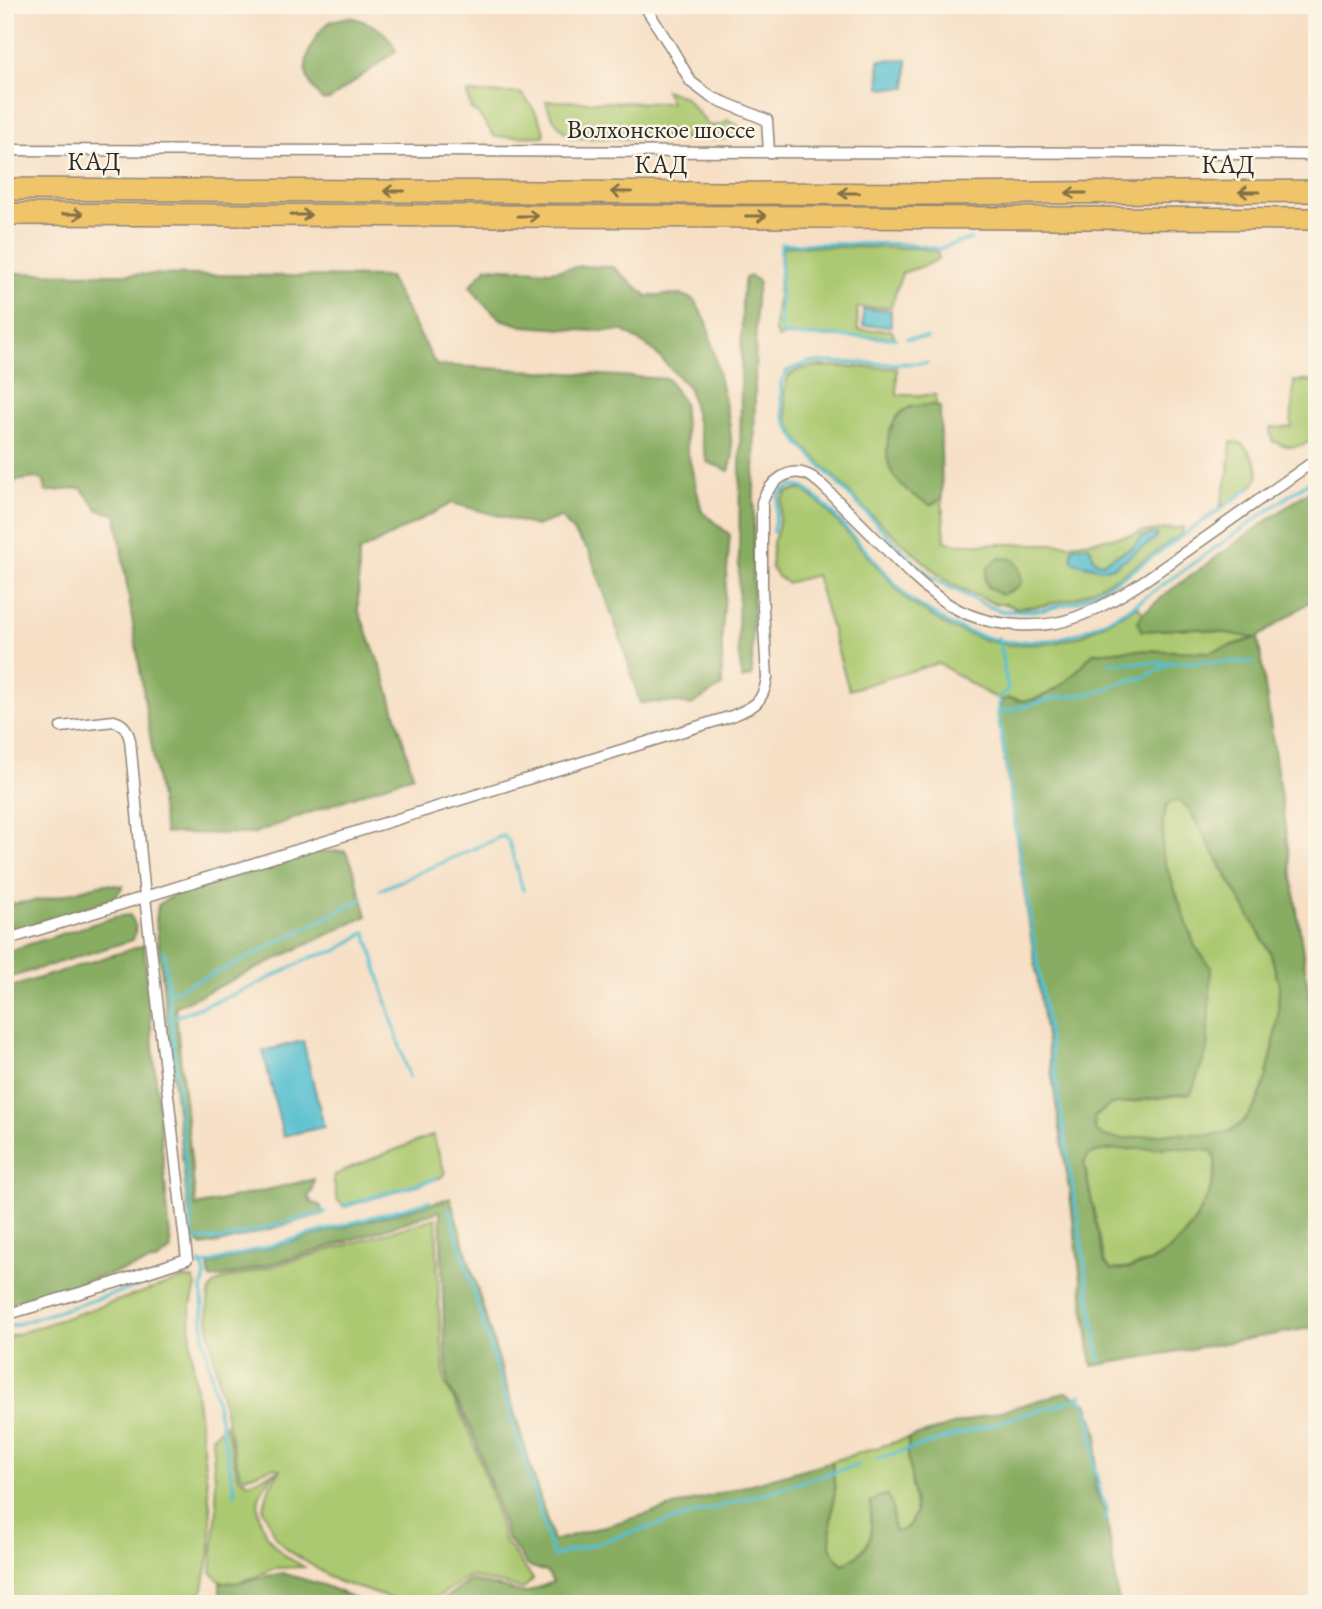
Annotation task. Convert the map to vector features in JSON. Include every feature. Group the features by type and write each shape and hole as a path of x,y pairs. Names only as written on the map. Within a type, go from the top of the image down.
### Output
{"highway":[{"name":"КАД","path":"5,189 926,194 1317,191"},
{"name":"КАД","path":"5,214 1317,219"}],"street":[{"path":"644,5 691,82 711,97 767,120 769,152"},
{"name":"Волхонское шоссе","path":"5,150 1317,155"},
{"path":"5,940 418,814 749,709 758,702 765,690 767,678 762,591 762,502 767,488 786,474 810,475 911,575 956,609 1003,624 1041,625 1076,618 1147,579 1317,459"},
{"path":"5,1315 187,1259 145,897 130,740 122,724 114,721 61,727"}],"green space":[{"path":"349,17 364,21 383,32 396,51 329,100 322,100 308,78 308,57 317,35 327,24"},
{"path":"665,90 685,97 709,126 723,125 727,120 739,126 740,132 736,137 721,139 571,138 556,121 546,101 671,103"},
{"path":"467,93 520,93 536,113 544,136 495,137 479,115 471,109"},
{"path":"783,246 920,248 937,252 939,259 902,273 891,307 857,308 858,330 891,330 895,337 778,338 775,324"},
{"path":"583,266 613,267 647,296 681,294 694,300 707,322 729,420 733,457 729,471 707,462 689,388 653,350 624,331 523,326 501,319 483,303 470,286 487,267 551,271"},
{"path":"5,273 389,277 436,365 668,379 683,402 687,449 702,512 730,535 722,631 722,686 691,705 671,702 640,703 589,551 561,517 536,526 452,503 359,552 358,609 386,681 413,775 252,834 165,833 116,514 99,510 81,488 46,492 44,481 37,478 5,482"},
{"path":"751,276 759,282 756,296 752,676 742,679 738,648 742,298 745,278"},
{"path":"813,366 897,368 897,395 936,395 936,405 910,407 930,505 942,498 945,541 957,544 1071,544 1184,527 1180,535 1125,573 1076,598 1041,606 1016,608 995,604 941,577 867,511 800,442 788,422 784,390 789,375","holes":["1158,535 1113,567 1101,569 1074,562 1091,549 1093,559 1102,563 1133,547 1141,537"]},
{"path":"1294,381 1317,381 1317,437 1300,446 1272,441 1270,428 1291,427"},
{"path":"911,407 940,407 942,498 931,505 909,492 895,478 889,465 887,447 891,428 901,413"},
{"path":"1231,442 1241,443 1245,447 1255,462 1257,479 1251,487 1220,507 1229,471"},
{"path":"1317,485 1317,597 1258,637 1317,1051 1317,1327 1092,1366 1071,1202 997,711 1007,698 1029,701 1050,693 1070,678 1093,653 1127,650 1210,652 1256,638 1193,628 1142,631 1138,622 1143,613 1172,589","holes":["1178,800 1189,809 1271,954 1279,985 1273,1049 1256,1105 1242,1123 1228,1132 1210,1135 1170,1133 1122,1139 1105,1137 1095,1131 1094,1117 1110,1105 1191,1093 1207,1051 1211,968 1195,946 1162,854 1163,821 1167,804","1170,1147 1212,1151 1215,1172 1201,1209 1183,1237 1159,1257 1129,1268 1111,1270 1104,1262 1084,1163 1089,1155 1101,1151"]},
{"path":"804,490 825,508 908,601 949,627 985,640 1009,645 1054,643 1081,636 1138,606 1143,613 1138,622 1142,631 1193,628 1258,637 1210,652 1127,650 1093,653 1057,688 1026,701 1009,698 1002,700 938,663 849,690 816,575 787,583 778,577 771,567 782,499 787,492"},
{"path":"999,558 1013,559 1019,568 1022,581 1018,588 1001,595 988,587 985,578 988,567"},
{"path":"1178,799 1189,809 1271,954 1279,985 1273,1049 1256,1105 1242,1123 1228,1132 1122,1139 1105,1137 1095,1132 1094,1118 1110,1105 1191,1093 1211,968 1195,946 1162,854 1163,821 1167,804"},
{"path":"345,851 352,864 367,916 175,1007 196,1206 314,1179 312,1192 308,1196 312,1203 320,1205 323,1214 202,1246 193,1237 188,1209 156,922 158,905 173,895 319,852"},
{"path":"105,884 123,886 114,899 5,934 5,906"},
{"path":"130,915 135,927 133,940 5,979 5,952 115,917"},
{"path":"144,945 171,1250 158,1260 5,1305 5,989"},
{"path":"433,1135 445,1173 440,1178 345,1207 337,1200 333,1176"},
{"path":"1170,1147 1212,1150 1215,1171 1209,1193 1193,1224 1172,1248 1145,1263 1111,1270 1104,1262 1084,1163 1088,1155 1100,1151"},
{"path":"450,1198 553,1541 832,1461 835,1493 830,1546 843,1564 858,1555 868,1542 871,1531 871,1502 888,1495 892,1505 894,1531 908,1526 916,1513 908,1438 1067,1392 1087,1403 1098,1435 1095,1486 1106,1512 1119,1604 437,1604 470,1580 525,1593 553,1582 547,1572 528,1566 507,1538 472,1430 448,1385 440,1211 317,1251 230,1275 210,1279 208,1265"},
{"path":"436,1218 445,1383 469,1430 504,1540 533,1579 523,1589 469,1576 428,1604 408,1604 337,1581 289,1551 276,1538 263,1509 270,1486 280,1469 274,1467 245,1477 240,1474 211,1340 208,1304 212,1288 222,1280"},
{"path":"185,1278 193,1279 196,1286 190,1309 191,1349 211,1515 211,1548 200,1603 5,1604 5,1338"},
{"path":"225,1424 238,1476 249,1483 277,1471 260,1494 259,1513 267,1535 276,1547 304,1567 274,1568 236,1583 220,1582 211,1572 217,1509 212,1437"},
{"path":"908,1438 916,1512 908,1526 900,1531 893,1531 892,1505 870,1514 870,1538 857,1555 843,1564 830,1546 835,1493 832,1461"},
{"path":"282,1573 323,1585 368,1604 220,1604 220,1582 236,1583"}],"water":[{"path":"907,59 907,88 880,88 879,60"},
{"path":"863,310 891,310 891,326 863,326"},
{"path":"1158,535 1154,540 1113,567 1101,569 1072,560 1072,548 1076,546 1089,546 1094,559 1102,563 1133,547 1141,537"},
{"path":"303,1041 324,1127 283,1136 263,1051"}],"waterway":[{"path":"896,338 784,335 780,331 781,244 900,244 938,249 971,239"},
{"path":"907,338 927,338"},
{"path":"927,363 810,362 787,371 781,383 784,416 799,443 914,562 934,579 987,606 1003,611 1043,610 1078,601 1128,574 1250,488"},
{"path":"773,532 779,495 793,486 804,488 826,506 909,599 950,625 999,641 1053,640 1079,633 1133,606 1317,476"},
{"path":"998,638 1008,688 999,697 998,713 1100,1362"},
{"path":"998,713 1055,698 1096,693 1119,683 1145,677 1172,662"},
{"path":"1109,663 1254,662"},
{"path":"380,890 504,836 509,842 523,890"},
{"path":"168,993 233,965 361,900"},
{"path":"170,1017 252,987 312,957 336,951 366,932 409,1077"},
{"path":"164,951 194,1251"},
{"path":"343,1206 437,1178"},
{"path":"199,1266 429,1201"},
{"path":"449,1209 553,1556 858,1465"},
{"path":"192,1239 221,1240 325,1212"},
{"path":"200,1262 205,1276 202,1289 204,1339 235,1494"},
{"path":"5,1328 170,1276"},
{"path":"877,1459 1070,1401 1082,1395"},
{"path":"1079,1397 1086,1407 1092,1425 1093,1459 1101,1497 1107,1507 1105,1521"}]}
